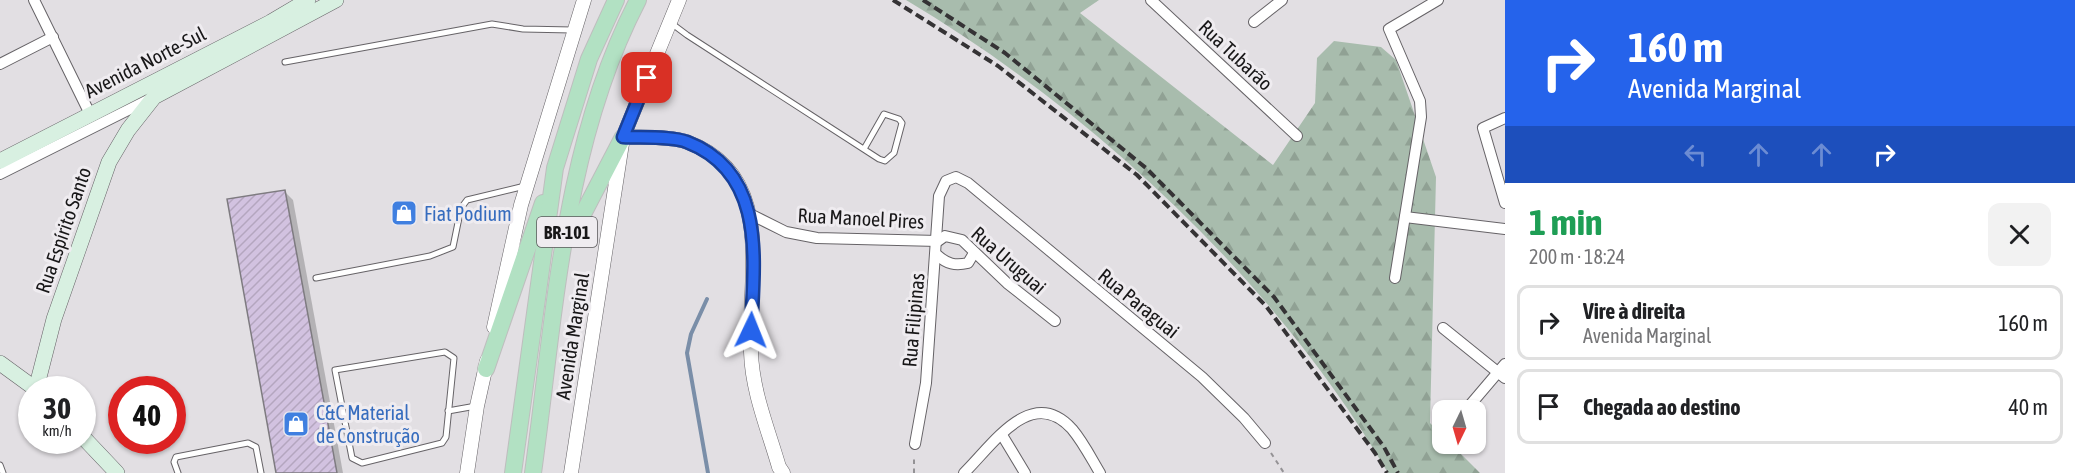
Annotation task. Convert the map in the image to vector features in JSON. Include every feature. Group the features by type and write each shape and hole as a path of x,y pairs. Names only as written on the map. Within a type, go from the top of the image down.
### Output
{"main road":[{"name":"Avenida Norte-Sul","path":"0,161 271,22 308,0"},
{"name":"Avenida Norte-Sul","path":"154,97 336,0"},
{"name":"BR-101","path":"513,473 555,168 589,59 616,0"},
{"name":"BR-101","path":"533,473 573,197 604,78 638,0"},
{"name":"Rua Espírito Santo","path":"39,376 54,319 109,162 128,130 154,97"},
{"path":"564,252 623,137"},
{"path":"486,369 555,168"},
{"path":"0,363 18,376"},
{"path":"96,451 117,473"}],"street":[{"path":"34,0 90,114"},
{"path":"467,473 477,406 505,269 526,186 584,0"},
{"name":"Avenida Marginal","path":"571,473 623,137 679,0"},
{"name":"Rua Tubarão","path":"1151,0 1297,136"},
{"path":"1254,22 1282,0"},
{"path":"1395,278 1421,117 1420,101 1389,29 1437,0"},
{"path":"0,64 53,37"},
{"path":"0,174 154,97"},
{"path":"1505,118 1483,128 1505,203"},
{"path":"623,137 686,141 717,158 733,175 750,214 753,237 750,350 753,379 783,473"},
{"name":"Rua Filipinas","path":"915,444 926,383 938,241 939,196 946,180 956,177"},
{"name":"Rua Paraguai","path":"956,177 968,183 1202,377 1244,417 1265,443"},
{"name":"Rua Manoel Pires","path":"750,214 786,232 817,238 938,241"},
{"path":"1405,218 1505,229"},
{"name":"Rua Uruguai","path":"938,241 945,236 953,236 962,240 1055,321"},
{"path":"937,255 945,263 959,265 968,263 974,252"},
{"path":"1443,328 1503,372 1476,400"},
{"path":"964,473 1023,416 1032,413 1057,417 1078,436 1100,473"},
{"path":"1002,435 1025,473"}],"lane":[{"path":"670,22 879,159 891,158 901,128 899,119 884,114 864,149"},
{"path":"285,62 492,24 558,32 573,30"},
{"path":"316,278 430,256 453,247 461,208 467,200 526,186"},
{"path":"445,352 451,354 454,358 448,411 446,437 442,443 362,463 356,462 352,458 347,440 335,370 445,352"},
{"path":"448,411 477,406"},
{"path":"178,473 174,462 176,457 248,443 256,447 261,473"},
{"path":"0,465 3,473"}],"path":[{"path":"1265,443 1284,473"},
{"path":"914,473 915,444"}],"green space":[{"path":"906,0 1099,0 1080,13 1273,165 1315,103 1317,58 1334,41 1381,47 1396,60 1436,177 1430,423 1432,425 1432,454 1461,454 1480,473 1388,473 1343,403 1293,335 1237,269 1176,207 1112,149 1045,94 976,45"}],"building":[{"path":"285,190 337,473 276,473 227,199"}],"waterway":[{"path":"707,299 691,334 687,353 708,473"}],"railway":[{"path":"893,0 998,66 1137,175 1266,306 1375,453 1387,473"},
{"path":"923,0 1005,53 1146,168 1274,297 1384,447 1398,473"}],"place":[{"name":"Fiat Podium","path":"404,213"},
{"name":"C&C Material de Construção","path":"296,424"}],"route":[{"path":"647,78 623,137 686,141 717,158 733,175 750,214 753,237 751,330"}]}
